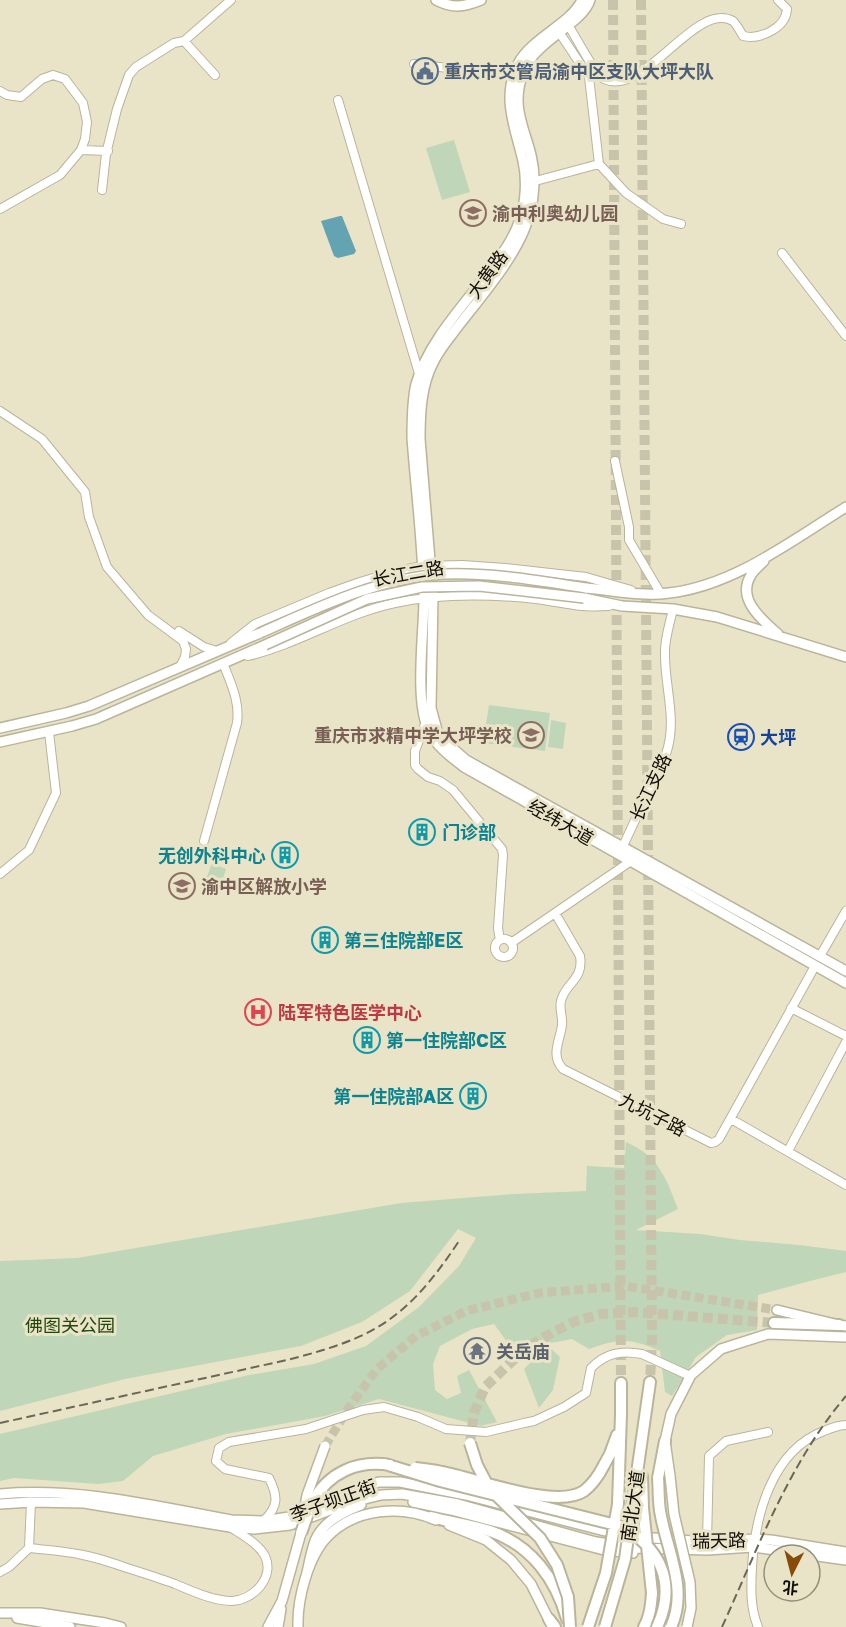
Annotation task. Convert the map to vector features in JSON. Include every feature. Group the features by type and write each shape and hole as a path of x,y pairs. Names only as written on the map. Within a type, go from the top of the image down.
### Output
{"highway":[{"path":"774,1323 843,1325"},
{"path":"644,1627 651,1609 652,1593 638,1508 641,1441 650,1382"},
{"name":"南北大道","path":"588,1627 606,1573 618,1504 621,1383"},
{"path":"301,1533 313,1501 328,1481 340,1472 362,1464 384,1464 441,1471 534,1495 552,1497 583,1492 595,1480 616,1441 621,1414"},
{"path":"665,1441 658,1478 660,1514 678,1584 678,1603 671,1627"},
{"path":"470,1443 477,1465 490,1489 540,1538 557,1565 568,1597 570,1627"},
{"path":"384,1464 440,1481 620,1526 640,1539 654,1555 664,1577 667,1596 663,1615 657,1627"},
{"name":"南北大道","path":"605,1627 638,1508"},
{"path":"431,1517 491,1531 517,1545 537,1560 551,1579 570,1627"}],"main road":[{"path":"436,0 443,4 461,7 481,0"},
{"name":"大黄路","path":"426,566 412,438 412,412 416,384 423,378 521,238 530,210 530,156 520,124 519,62 531,47 574,12 582,0"},
{"name":"大黄路","path":"518,76 536,52 589,6 590,0"},
{"name":"长江二路","path":"826,519 846,502"},
{"name":"长江二路","path":"0,728 89,706 368,588 417,577 470,574 642,593 661,594 692,589 767,557 846,507"},
{"name":"长江二路","path":"767,557 751,575 747,586 747,598 759,617 780,636"},
{"name":"经纬大道","path":"426,566 431,708 436,730 443,740 466,760 846,971"},
{"name":"长江二路","path":"0,742 72,726 117,711 367,599 422,587 479,586 584,598 622,606 673,609 717,617 846,657"},
{"name":"经纬大道","path":"428,597 422,697 429,731 450,757 846,983"},
{"path":"777,1310 843,1325"},
{"path":"687,1627 691,1608 690,1582 674,1514 665,1441 671,1414 690,1376 721,1349 768,1334 846,1337"},
{"path":"278,1627 282,1601 301,1533 307,1495 325,1446"},
{"name":"李子坝正街","path":"0,1494 32,1492 85,1494 231,1520 263,1521 289,1517 340,1494 379,1482 400,1482 466,1495 663,1544"},
{"name":"李子坝正街","path":"0,1504 84,1503 254,1529 290,1525 350,1503 381,1495 402,1494 458,1504 596,1542 615,1545 663,1544"},
{"path":"291,1627 301,1598 314,1541 325,1526 343,1512 369,1502 400,1499 452,1510 603,1550 637,1553 663,1544"},
{"path":"307,1573 317,1551 328,1536 345,1524 363,1515 386,1511 408,1512 431,1517 486,1540 511,1560 531,1584 552,1624"},
{"name":"瑞天路","path":"663,1544 707,1550 754,1543 846,1560"},
{"name":"瑞天路","path":"663,1544 754,1543 846,1552"},
{"path":"298,1627 301,1598"},
{"path":"268,1627 282,1601"},
{"path":"0,1614 40,1613 121,1627"},
{"path":"0,1614 70,1627"}],"street":[{"path":"102,190 117,109 129,75 136,67 174,43 184,41 231,0"},
{"path":"568,25 596,71 604,79 619,81 629,77 656,58 679,34 700,18 710,14 722,14 733,21 743,36 760,37 781,25 787,16 787,9 778,0"},
{"path":"559,32 589,77 599,164 626,193 663,219 681,224"},
{"path":"184,41 215,75"},
{"path":"414,64 518,76"},
{"path":"0,91 7,95 21,97 42,79 53,75 65,79 83,103 87,122 81,150 60,175 0,209"},
{"path":"338,99 423,378"},
{"path":"81,150 108,150"},
{"path":"529,183 599,164"},
{"path":"782,253 846,336"},
{"path":"0,411 42,439 85,492 89,517 107,567 152,618 183,641 186,649 185,657 177,669"},
{"path":"615,461 629,527 629,540 661,594"},
{"name":"长江二路","path":"221,650 255,624 340,589 393,572 426,566 505,567 586,578 642,593"},
{"path":"393,572 404,579 407,587 401,599 394,603"},
{"name":"长江二路","path":"227,661 267,651 368,610 428,597 491,596 537,599 583,606 622,606"},
{"path":"138,603 198,644 221,650"},
{"name":"长江支路","path":"623,846 670,742 672,727 665,650 673,609"},
{"path":"204,842 239,710 227,661"},
{"path":"431,708 414,758 418,770 448,785 453,790 502,849 498,928 500,940"},
{"path":"0,874 29,850 56,793 49,732"},
{"path":"511,943 631,861"},
{"path":"820,956 846,911"},
{"name":"九坑子路","path":"555,913 580,956 581,964 578,975 561,1000 562,1025 555,1053 558,1064 563,1069 711,1143 720,1139 815,966"},
{"path":"500,940 511,943 511,953 506,956 501,956 495,950 500,940"},
{"path":"791,1008 846,1036"},
{"path":"788,1151 846,1042"},
{"path":"731,1119 846,1185"},
{"path":"263,1521 272,1514 276,1504 275,1489 269,1478 225,1470 216,1461 219,1448 229,1442 306,1429 363,1410 384,1407 418,1417 446,1429 479,1433 534,1421 586,1393 591,1368 608,1354 642,1354 690,1376"},
{"path":"758,1627 751,1599 754,1543 762,1506 779,1467 798,1446 814,1435 839,1425 846,1425"},
{"path":"707,1542 709,1456 726,1441 768,1432"},
{"path":"0,1572 9,1568 29,1548 31,1502"},
{"path":"29,1548 84,1555 192,1592 233,1601 251,1595 258,1589 266,1575 267,1568 265,1556 257,1545 230,1527"}],"green space":[{"path":"454,140 470,192 442,200 426,148"},
{"path":"489,705 550,713 545,751 483,743"},
{"path":"551,720 566,723 563,749 548,747"},
{"path":"212,863 226,869 217,896 202,890"},
{"name":"佛图关公园","path":"626,1142 654,1161 665,1178 678,1209 636,1230 700,1234 846,1251 846,1272 758,1295 757,1330 727,1335 696,1357 672,1396 665,1392 660,1351 625,1341 589,1349 572,1339 546,1344 560,1357 553,1390 539,1408 524,1369 534,1359 522,1343 510,1346 494,1324 472,1329 440,1346 433,1364 435,1390 447,1399 461,1393 457,1376 469,1370 497,1422 481,1426 379,1399 325,1416 226,1434 153,1456 123,1481 98,1484 14,1478 0,1481 0,1434 249,1375 314,1364 366,1346 419,1307 459,1266 476,1238 458,1229 410,1291 362,1322 301,1346 125,1379 0,1411 0,1261 77,1258 401,1203 586,1191 587,1166 624,1168"}],"water":[{"path":"342,216 356,251 354,254 338,258 334,256 321,221"}],"tunnel":[{"path":"613,0 621,1383"},
{"path":"641,0 652,1340 650,1382"},
{"path":"325,1446 377,1369 416,1336 466,1311 539,1293 625,1286 777,1310"},
{"path":"470,1443 474,1413 485,1387 526,1348 573,1322 601,1314 635,1312 774,1323"}],"railway":[{"path":"0,1423 287,1360 346,1342 368,1333 391,1319 433,1277 459,1241"},
{"path":"722,1627 791,1478 826,1422 846,1396"}],"place":[{"name":"重庆市交管局渝中区支队大坪大队","path":"425,71"},
{"name":"渝中利奥幼儿园","path":"473,213"},
{"name":"重庆市求精中学大坪学校","path":"531,735"},
{"name":"大坪","path":"741,737"},
{"name":"门诊部","path":"422,832"},
{"name":"无创外科中心","path":"285,855"},
{"name":"渝中区解放小学","path":"182,886"},
{"name":"第三住院部E区","path":"325,940"},
{"name":"陆军特色医学中心","path":"258,1012"},
{"name":"第一住院部C区","path":"367,1040"},
{"name":"第一住院部A区","path":"473,1096"},
{"name":"关岳庙","path":"477,1351"}]}
